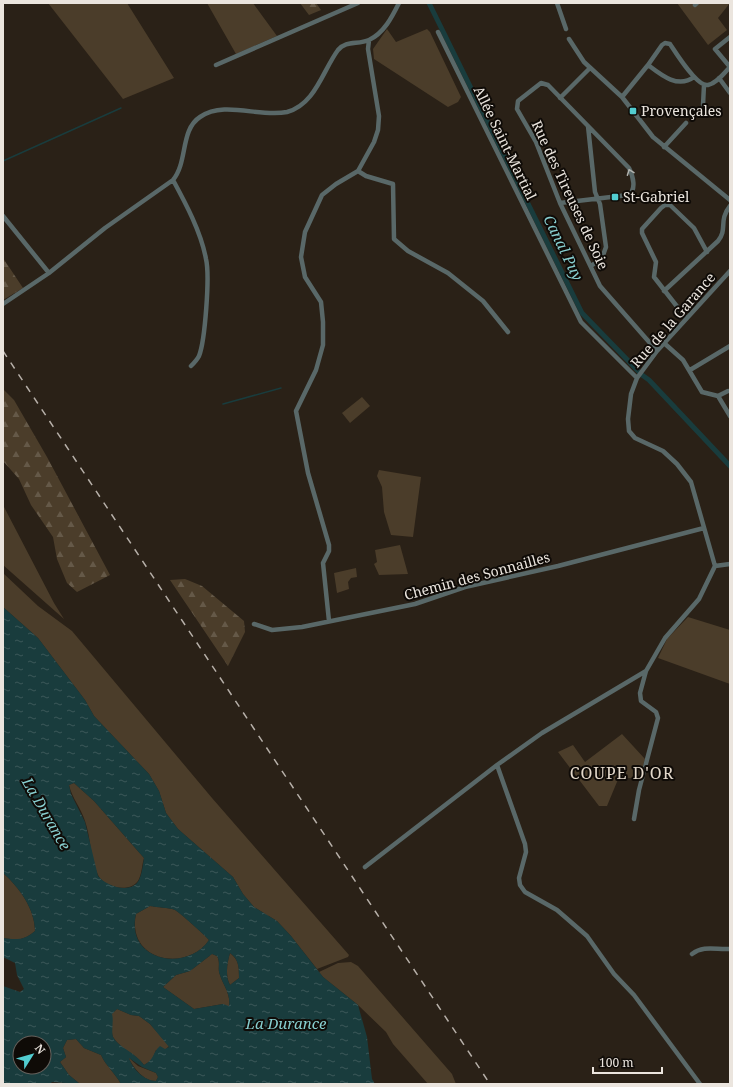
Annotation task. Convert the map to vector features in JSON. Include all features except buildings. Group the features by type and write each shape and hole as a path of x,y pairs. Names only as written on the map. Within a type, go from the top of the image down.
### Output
{"street":[{"path":"216,66 358,3"},
{"path":"3,304 49,273 105,228 173,180 179,171 190,127 200,117 218,110 266,114 288,111 309,98 324,76 338,50 345,44 369,40 391,20 399,3"},
{"path":"557,3 566,29"},
{"name":"Allée Saint-Martial","path":"438,32 581,322 638,376"},
{"path":"622,97 665,43 670,44 694,77 704,85 709,85 730,67 715,49 730,37"},
{"path":"569,39 578,55 622,97 646,129 664,147 730,200"},
{"path":"330,621 323,563 329,551 329,545 308,472 296,411 316,370 323,345 324,317 321,302 306,276 301,256 305,232 322,195 358,170 369,154 378,130 378,102 368,49 369,40"},
{"path":"648,65 660,75 679,82 687,82 694,77"},
{"path":"560,203 628,195 633,190 629,168 560,98 590,68"},
{"path":"719,78 730,92"},
{"name":"Rue des Tireuses de Soie","path":"560,98 548,85 543,83 518,101 517,105 536,142 560,203 600,286 657,351"},
{"path":"703,105 704,85"},
{"path":"664,147 686,123"},
{"path":"588,126 606,247 602,258 591,266"},
{"path":"358,170 366,176 393,184 394,239 408,251 448,273 483,301 508,332"},
{"path":"173,180 198,233 207,259 207,289 202,346 198,358 191,366"},
{"path":"686,318 654,277 656,262 642,233 644,225 665,205 674,208 694,228 707,252"},
{"path":"664,291 707,252 722,236 724,215 730,206"},
{"path":"3,216 49,273"},
{"name":"Rue de la Garance","path":"704,528 690,482 677,464 663,451 635,438 629,431 629,405 638,376 664,343 730,271"},
{"path":"664,343 683,360 702,392 718,396 728,391"},
{"path":"690,370 730,346"},
{"path":"718,396 730,416"},
{"path":"634,819 639,790 658,718 656,712 641,701 640,692 646,671 665,638 699,599 715,566 704,528"},
{"name":"Chemin des Sonnailles","path":"254,624 278,630 415,604 465,587 558,566 704,528"},
{"path":"715,566 730,564"},
{"path":"365,867 497,765 542,733 646,671"},
{"path":"497,765 525,844 526,852 520,878 520,886 525,892 557,910 587,936 614,974 634,995 700,1084"},
{"path":"692,954 704,948 719,950 730,949"}],"green space":[{"path":"48,3 127,3 174,78 123,99"},
{"path":"207,3 253,3 277,36 236,54"},
{"path":"300,3 316,3 321,10 309,15"},
{"path":"677,3 730,3 718,18 727,30 708,45"},
{"path":"387,29 396,42 427,29 430,32 461,97 458,102 448,107 374,59 373,49"},
{"path":"3,258 23,288 3,300"},
{"path":"3,389 14,400 47,457 110,575 77,592 67,583 57,559 53,537 31,505 19,479 3,461"},
{"path":"362,397 370,406 350,423 342,413"},
{"path":"379,470 421,477 413,537 391,535 384,512 382,487 377,476"},
{"path":"3,505 54,603 64,619 3,565"},
{"path":"400,545 408,574 379,575 374,564 377,562 375,550"},
{"path":"356,568 357,577 351,578 348,582 349,589 337,593 334,573"},
{"path":"3,573 38,606 72,631 212,798 349,955 348,957 317,969 277,921 254,907 243,894 233,877 178,829 166,813 159,791 149,774 94,716 85,700 38,638 3,607"},
{"path":"185,579 202,586 244,621 245,632 228,666 170,580"},
{"path":"688,617 730,630 730,684 658,658 667,639"},
{"path":"622,734 645,759 639,779 619,777 607,806 599,806 558,752 573,745 585,762"},
{"path":"74,783 94,801 144,858 140,877 135,884 130,887 118,888 112,886 101,880 98,875 93,862 85,821 69,785"},
{"path":"3,873 15,885 25,899 32,915 35,931 27,937 17,939 3,938"},
{"path":"150,906 175,910 209,940 199,950 187,956 174,959 160,957 149,952 140,943 135,930 136,914"},
{"path":"230,953 238,964 239,978 230,985 227,977 227,969"},
{"path":"212,954 217,956 218,959 219,973 228,994 229,1006 223,1004 194,1009 163,987 176,975 190,971"},
{"path":"351,962 358,966 452,1074 456,1084 428,1084 393,1044 386,1032 358,1005 323,977 319,972 338,963"},
{"path":"117,1009 131,1015 139,1016 150,1024 169,1046 166,1049 156,1050 152,1060 144,1065 113,1037 111,1014"},
{"path":"76,1039 84,1048 101,1055 105,1063 121,1084 80,1084 69,1075 60,1062 66,1057 63,1048 67,1040"},
{"path":"128,1057 138,1066 156,1073 158,1077 156,1081 147,1079 143,1076"}],"water":[{"name":"La Durance","path":"3,607 38,638 85,700 94,716 149,774 159,791 166,813 178,829 233,877 243,894 254,907 277,921 291,936 323,977 358,1005 367,1037 372,1079 375,1084 121,1084 105,1063 101,1055 84,1048 76,1039 67,1040 63,1048 66,1057 60,1062 69,1075 80,1084 52,1082 50,1084 3,1084 3,986 20,992 24,989 17,975 15,963 3,957 3,938 20,939 35,931 29,907 15,885 3,873","holes":["74,783 94,801 144,858 140,878 135,885 125,888 112,886 98,876 85,822 71,794 69,785","150,906 175,910 209,940 199,950 187,956 173,959 160,957 148,952 140,943 135,930 136,914","230,953 237,961 239,971 239,978 230,985 227,974","212,954 217,956 219,961 219,972 229,998 229,1006 223,1004 194,1009 163,987 176,975 190,971","117,1009 131,1015 139,1016 150,1024 169,1047 165,1049 160,1046 148,1063 144,1065 113,1037 112,1014","129,1058 142,1067 156,1073 158,1077 156,1081 147,1079 139,1073"]}],"waterway":[{"name":"Canal Puy","path":"429,3 582,313 642,375 649,380 730,466"},
{"path":"3,161 121,108"},
{"path":"223,404 281,388"}],"railway":[{"path":"3,351 490,1084"}],"place":[{"name":"Provençales","path":"633,111"},
{"name":"St-Gabriel","path":"615,197"}],"district":[{"name":"COUPE D'OR","path":"622,773"}]}
